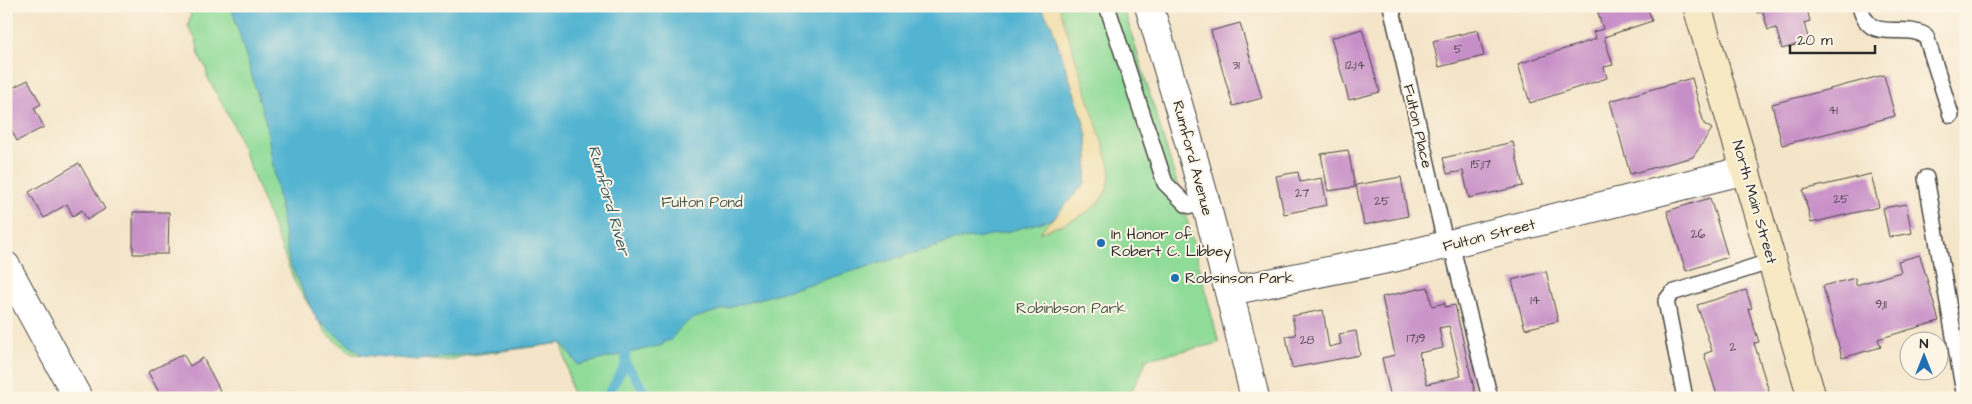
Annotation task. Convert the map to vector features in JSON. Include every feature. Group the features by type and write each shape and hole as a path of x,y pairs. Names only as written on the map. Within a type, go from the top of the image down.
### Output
{"main road":[{"name":"North Main Street","path":"1697,6 1812,398"}],"street":[{"name":"Rumford Avenue","path":"1149,6 1175,91 1230,291 1255,398"},
{"name":"Fulton Street","path":"1230,291 1397,257 1746,170"},
{"path":"6,266 78,398"}],"lane":[{"path":"1106,6 1165,183 1187,205 1207,208"},
{"name":"Fulton Place","path":"1391,6 1448,245 1490,398"},
{"path":"1860,6 1862,16 1876,30 1920,32 1926,36 1951,115"},
{"path":"1926,178 1965,398"},
{"path":"1685,398 1666,302 1672,293 1772,261"}],"green space":[{"name":"Fulton Pond","path":"185,6 1123,6 1181,197 1219,343 1146,359 1128,398 573,398 562,343 466,356 445,361 352,354 327,334 295,283 234,126 207,76 206,67 200,59 196,40 188,26 191,15"}],"sand":[{"path":"1040,6 1059,6 1110,167 1109,182 1105,194 1097,203 1077,218 1039,233 1085,183 1088,158 1087,136 1082,116 1051,24"}],"water":[{"name":"Fulton Pond","path":"231,6 1040,6 1051,24 1082,116 1087,136 1088,158 1085,183 1053,219 1006,232 961,239 698,317 682,326 672,340 663,342 663,345 578,365 562,343 418,360 362,355 317,320 289,262 266,123"}],"building":[{"path":"1596,6 1647,6 1652,21 1604,37 1613,65 1604,67 1607,78 1530,103 1518,64 1596,39 1593,32 1603,29"},
{"path":"1755,6 1806,6 1810,21 1804,23 1809,41 1782,49 1776,28 1768,30 1763,12 1757,13"},
{"path":"1240,23 1262,98 1233,106 1211,31"},
{"path":"1362,29 1380,92 1349,100 1331,38"},
{"path":"1478,30 1484,56 1439,67 1433,41"},
{"path":"1884,75 1895,116 1782,145 1772,104"},
{"path":"1692,78 1704,124 1712,129 1693,157 1630,174 1610,101"},
{"path":"28,80 41,104 34,108 44,127 17,141 11,129 6,132 6,91"},
{"path":"1513,142 1523,186 1469,198 1463,171 1447,174 1443,158"},
{"path":"1348,150 1355,187 1328,191 1321,154"},
{"path":"79,163 105,209 87,220 82,210 73,216 67,204 44,218 29,192"},
{"path":"1298,172 1300,182 1322,178 1327,205 1284,214 1276,176"},
{"path":"1871,174 1879,207 1811,223 1803,190"},
{"path":"1401,177 1408,216 1364,225 1356,185"},
{"path":"1710,198 1728,257 1686,271 1667,211"},
{"path":"1906,204 1912,233 1889,237 1883,208"},
{"path":"133,212 169,212 168,254 133,254"},
{"path":"1920,255 1939,321 1878,339 1881,347 1842,358 1823,286 1855,278 1856,285 1901,272 1898,261"},
{"path":"1546,271 1558,321 1525,329 1512,280"},
{"path":"1428,287 1432,306 1445,303 1445,307 1455,305 1476,398 1391,398 1382,358 1395,355 1382,297","holes":["1449,326 1461,376 1427,384 1419,353 1443,348 1439,328"]},
{"path":"1746,290 1752,308 1748,309 1759,342 1754,343 1771,398 1718,398 1704,354 1712,351 1697,305"},
{"path":"1323,310 1329,347 1341,344 1339,334 1356,331 1360,355 1292,368 1286,336 1296,335 1292,316"},
{"path":"183,354 190,366 203,358 220,390 208,398 162,398 148,372"}],"waterway":[{"name":"Rumford River","path":"625,343 626,363 649,398"},
{"path":"606,398 626,363"}],"place":[{"name":"In Honor of Robert C. Libbey","path":"1101,243"},
{"name":"Robsinson Park","path":"1175,278"}],"park label":[{"name":"Robinbson Park","path":"1071,308"}]}
